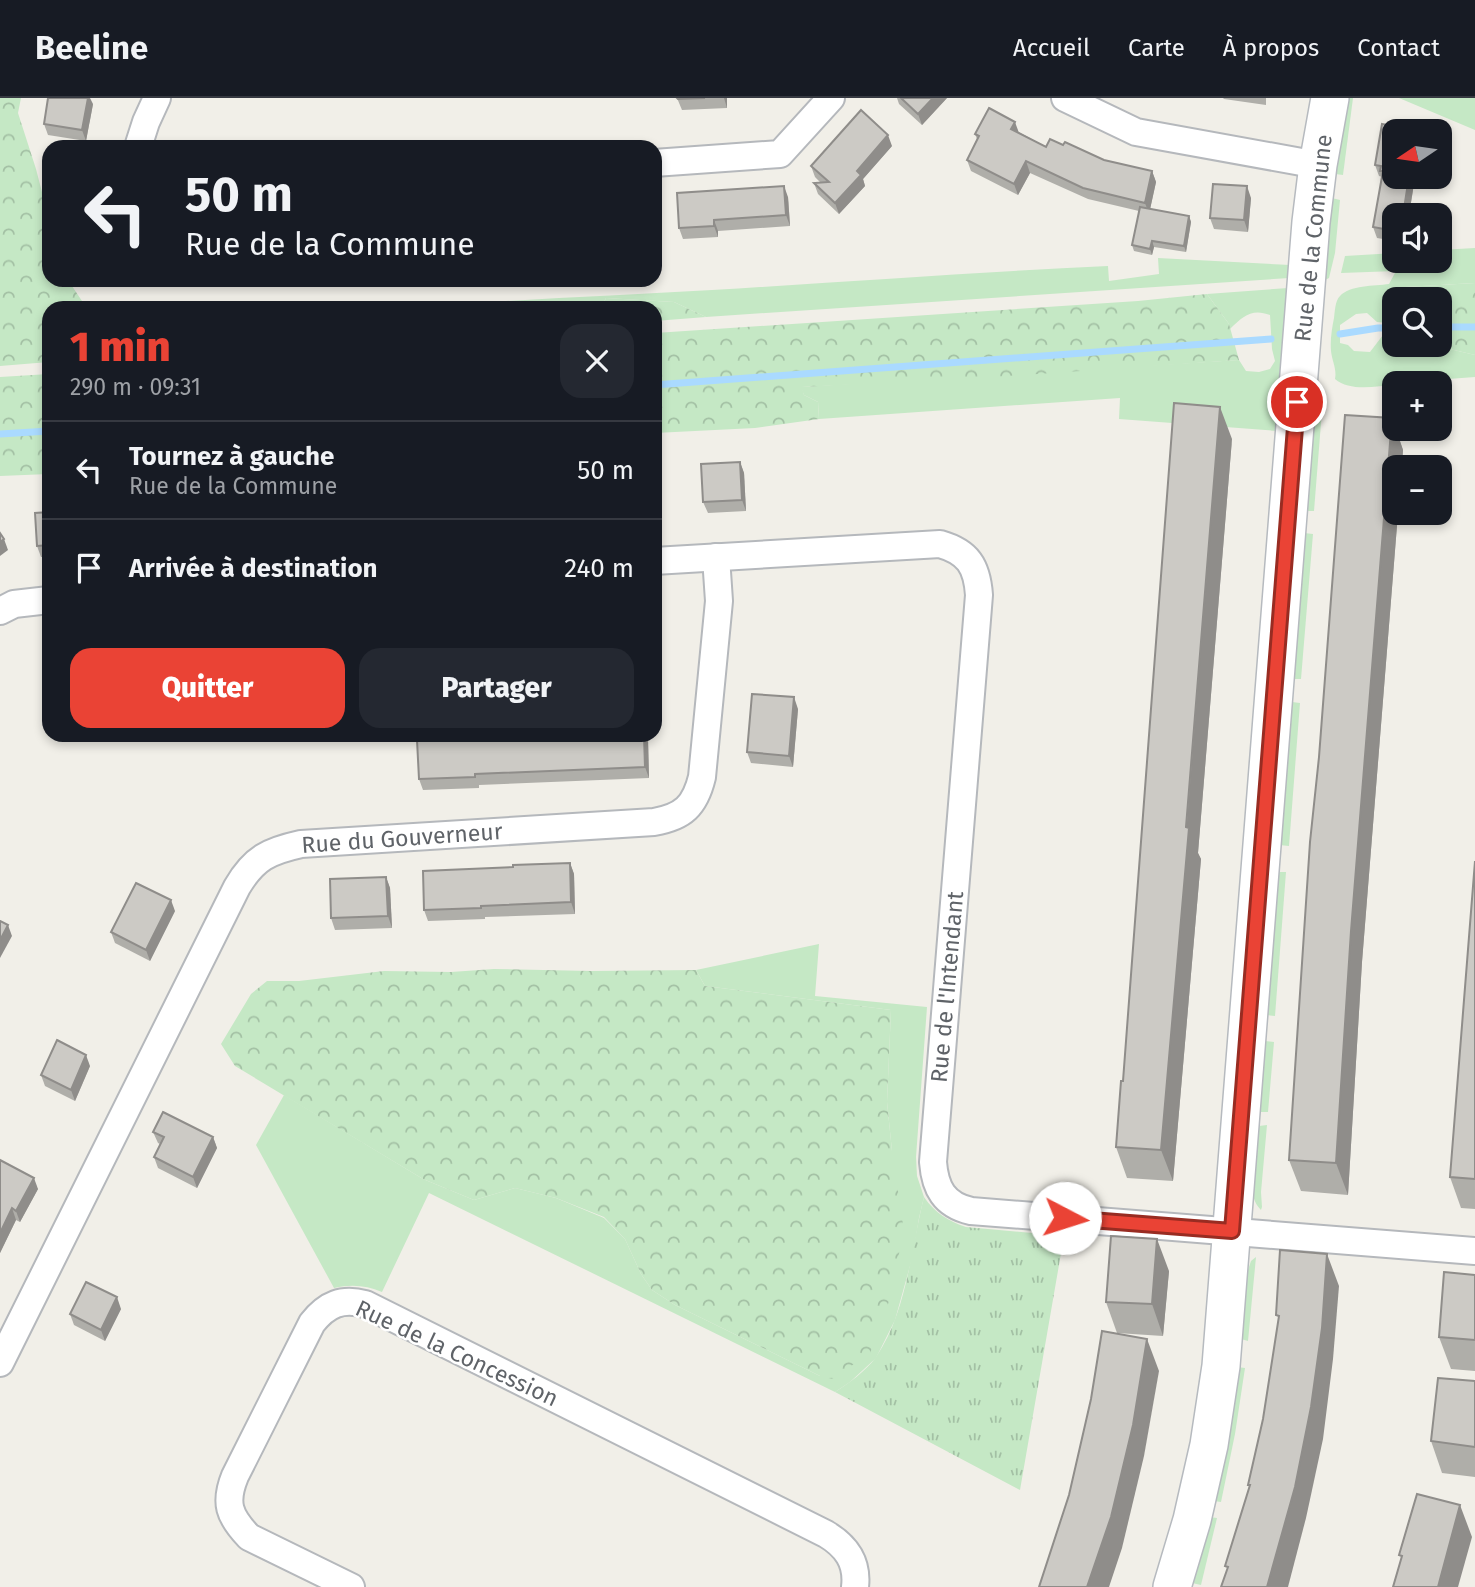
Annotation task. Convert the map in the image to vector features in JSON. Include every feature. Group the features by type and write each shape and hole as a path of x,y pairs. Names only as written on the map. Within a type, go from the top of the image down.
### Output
{"street":[{"path":"140,140 157,98"},
{"path":"662,162 780,154 831,98"},
{"path":"1065,98 1136,132 1318,165"},
{"name":"Rue de la Commune","path":"1172,1587 1192,1520 1209,1445 1222,1358 1311,222 1330,98"},
{"name":"Rue de l'Intendant","path":"662,560 940,544 961,552 968,559 978,579 978,609 933,1162 938,1186 950,1203 971,1211 1475,1251"},
{"name":"Rue du Gouverneur","path":"0,1363 237,887 257,861 268,854 301,844 654,822 677,816 688,808 695,799 702,777 719,601 716,557"},
{"path":"0,611 15,604 42,601"},
{"name":"Rue de la Concession","path":"351,1587 249,1536 238,1525 230,1511 229,1495 234,1476 312,1323 328,1308 344,1301 365,1304 826,1534 850,1555 856,1575 855,1587"}],"green space":[{"path":"0,98 21,98 18,113 42,192 42,287 73,287 82,301 42,301 42,363 0,366"},
{"path":"1348,98 1353,98 1343,175 1335,174"},
{"path":"1399,98 1475,98 1475,130"},
{"path":"1332,198 1340,200 1335,253 1329,278 1325,280"},
{"path":"1475,248 1475,283 1382,287 1382,322 1377,322 1367,313 1356,314 1340,325 1340,343 1348,345 1354,351 1370,352 1382,336 1382,357 1452,357 1452,350 1475,355 1475,377 1452,379 1452,371 1382,371 1382,386 1364,387 1348,386 1335,379 1331,343 1338,298 1344,292 1356,288 1389,284 1395,273 1452,273 1452,249"},
{"path":"1382,254 1382,272 1341,273 1345,256"},
{"path":"1158,258 1290,265 1289,278 706,317 674,302 662,301 606,298 604,301 502,301 1108,266 1109,281 1159,274"},
{"path":"1475,283 1475,355 1452,350 1452,287 1405,287"},
{"path":"1288,288 1277,431 1119,419 1120,398 819,419 818,402 804,395 801,387 1239,360 1246,371 1259,372 1270,369 1275,361 1270,315 1258,312 1248,314 1230,329 1207,294"},
{"path":"1207,294 1229,324 1239,360 802,387 804,395 818,402 819,419 755,428 662,433 662,333 1138,301"},
{"path":"606,298 657,301 604,301"},
{"path":"662,301 674,302 706,317 662,320"},
{"path":"42,374 42,474 0,476 0,377"},
{"path":"1316,397 1323,398 1314,511 1306,511"},
{"path":"1304,533 1313,534 1301,679 1293,679"},
{"path":"1292,702 1300,703 1289,846 1279,845"},
{"path":"1278,872 1286,872 1275,1016 1267,1015"},
{"path":"819,944 815,996 927,1007 916,1157 917,1176 924,1197 913,1255 895,1320 876,1358 835,1392 429,1193 382,1292 358,1286 334,1288 256,1145 284,1095 423,1179 474,1200 515,1188 556,1198 604,1218 625,1239 641,1274 652,1290 675,1305 820,1376 892,1151 887,1102 891,1010 705,986 696,970"},
{"path":"494,969 696,970 705,986 891,1010 887,1102 904,1231 887,1309 870,1353 832,1379 820,1376 675,1305 652,1290 641,1274 625,1239 604,1217 556,1198 515,1188 474,1200 423,1179 235,1066 221,1044 251,994 267,981 299,981 384,971 451,972"},
{"path":"1265,1041 1274,1042 1268,1112 1260,1112"},
{"path":"1267,1125 1261,1210 1254,1199 1252,1187 1259,1126"},
{"path":"924,1197 942,1216 966,1227 1064,1236 1020,1490 835,1392 876,1357 895,1320 907,1279"},
{"path":"1256,1257 1248,1341 1241,1339 1247,1273 1251,1261"},
{"path":"1237,1367 1245,1368 1235,1434 1221,1502 1214,1501"},
{"path":"1210,1517 1217,1518 1201,1585 1192,1583"}],"building":[{"path":"48,98 88,98 82,130 44,124"},
{"path":"901,98 933,98 918,114"},
{"path":"989,108 1015,122 1011,129 1046,147 1050,139 1063,145 1065,142 1104,160 1152,171 1145,203 1083,188 1026,161 1014,184 967,160 979,136 975,134"},
{"path":"861,110 888,135 857,171 861,175 835,203 814,183 829,182 811,166"},
{"path":"1382,124 1382,171 1381,166 1375,165"},
{"path":"1382,177 1382,189 1407,189 1405,203 1382,203 1382,229 1373,227"},
{"path":"1213,184 1247,186 1244,220 1210,218"},
{"path":"784,186 786,215 714,220 714,226 679,228 677,193"},
{"path":"1140,207 1189,216 1184,246 1152,241 1150,249 1132,245"},
{"path":"1174,403 1220,407 1186,827 1189,828 1161,1150 1116,1147"},
{"path":"1345,415 1382,417 1382,441 1390,441 1389,455 1382,455 1383,525 1351,931 1336,1163 1289,1160 1310,842"},
{"path":"740,462 742,500 703,502 701,464"},
{"path":"42,512 42,546 37,546 35,513"},
{"path":"752,694 794,697 789,756 747,752"},
{"path":"417,742 644,742 645,767 419,779"},
{"path":"1475,861 1475,1179 1450,1177"},
{"path":"570,863 571,902 424,910 423,871"},
{"path":"386,877 388,916 331,918 330,879"},
{"path":"136,883 171,900 146,950 111,932"},
{"path":"0,921 8,925 0,940"},
{"path":"57,1040 86,1055 71,1090 41,1075"},
{"path":"163,1112 213,1137 193,1177 154,1157 164,1137 153,1132"},
{"path":"0,1160 34,1178 16,1211 12,1208 0,1233"},
{"path":"1111,1236 1157,1239 1152,1304 1106,1302"},
{"path":"1280,1250 1327,1254 1322,1328 1311,1407 1295,1487 1267,1587 1221,1587 1250,1485 1263,1419 1279,1316 1276,1315"},
{"path":"1444,1272 1475,1275 1475,1340 1439,1337"},
{"path":"86,1282 117,1297 101,1330 70,1314"},
{"path":"1102,1331 1147,1339 1133,1425 1111,1517 1087,1587 1039,1587 1069,1495 1091,1399"},
{"path":"1438,1378 1475,1381 1475,1447 1431,1441"},
{"path":"1417,1494 1460,1505 1438,1587 1393,1587 1402,1556 1399,1555"}],"waterway":[{"path":"1452,327 1475,327"},
{"path":"1340,334 1382,328"},
{"path":"662,384 1271,339"},
{"path":"0,434 42,431"}],"route":[{"path":"1065,1218 1232,1231 1297,402"}]}
